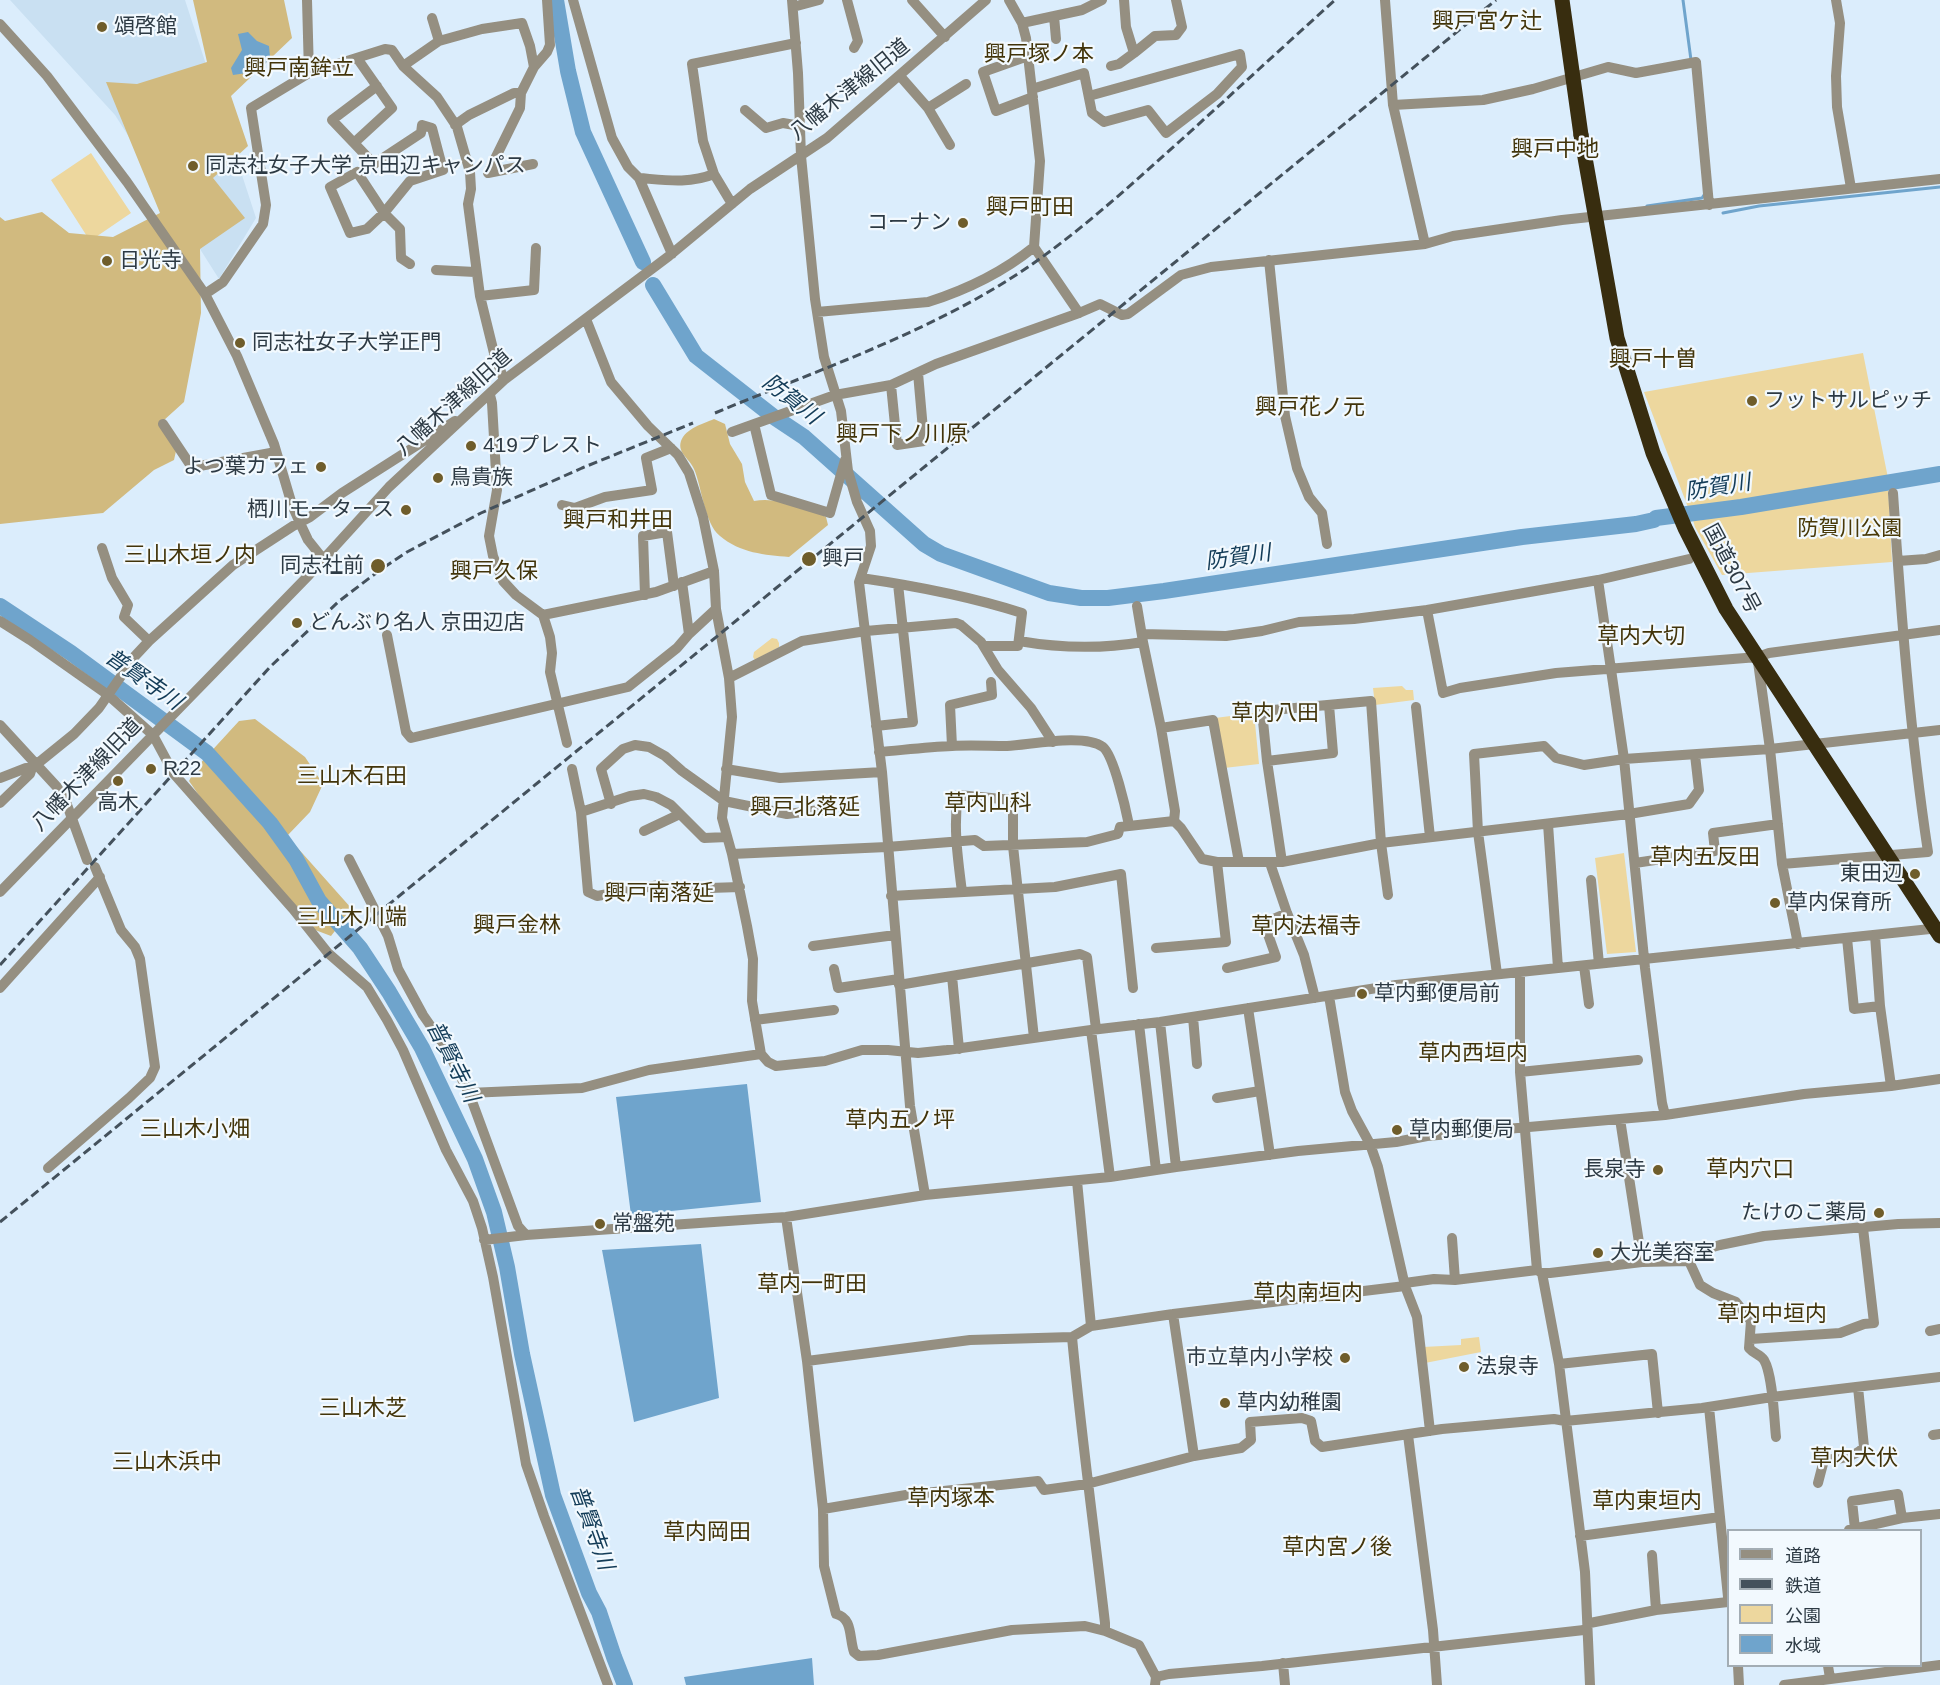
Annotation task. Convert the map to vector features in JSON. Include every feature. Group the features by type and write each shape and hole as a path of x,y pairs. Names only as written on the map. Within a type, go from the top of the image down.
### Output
{"highway":[{"name":"国道307号","path":"1562,0 1594,218 1617,338 1653,453 1685,528 1726,609 1938,931"}],"street":[{"path":"307,0 309,74"},
{"path":"533,164 488,173 520,108 521,93 534,67 550,45 547,0"},
{"path":"573,0 612,138 628,167 639,178 672,254"},
{"path":"819,0 792,4 801,156 817,312 824,357 841,411 846,456 853,488 870,531 871,546 859,582 882,772 910,1106 925,1195"},
{"path":"847,0 858,41 854,48"},
{"path":"912,0 945,37"},
{"name":"八幡木津線旧道","path":"0,892 324,560 389,487 504,380 672,254 759,183 827,138 986,0"},
{"path":"1009,0 1022,23 1040,161 1040,188 1034,247 1079,313"},
{"path":"1022,23 1082,10 1102,0"},
{"path":"1124,0 1126,27 1134,53"},
{"path":"1111,66 1119,64 1155,36 1176,34 1182,27 1176,0"},
{"path":"1385,0 1394,105 1425,244"},
{"path":"1836,0 1840,23 1836,76 1837,107 1851,188"},
{"path":"1054,16 1056,39"},
{"path":"432,18 439,41"},
{"path":"404,66 439,41 482,29 522,23 531,46 534,67"},
{"path":"0,24 67,102 127,182 205,294 237,356 276,452 292,505 300,523 308,540 324,560"},
{"path":"732,204 714,174 703,141 692,64 796,43"},
{"path":"205,294 223,282 263,225 266,205 251,108 309,74 385,49 392,50 404,66 437,97 455,124 470,172 471,189 468,204 475,272 494,354 504,380"},
{"path":"1028,56 983,72 996,111 1032,93 1084,73 1092,114 1104,122 1148,110 1166,133 1217,94 1242,66 1240,54 1089,96"},
{"path":"355,142 392,108 357,58"},
{"path":"1394,105 1499,98 1608,68 1636,73 1696,62 1709,205"},
{"path":"900,76 928,108 950,145"},
{"path":"928,108 966,84"},
{"path":"377,86 332,120 374,164 422,133 422,125 432,128 443,170 410,181 384,213 367,229 350,233 330,187 357,172 384,213 400,229 401,258 410,264"},
{"path":"455,124 514,93 521,93"},
{"path":"745,110 766,128 783,123 800,126"},
{"path":"639,178 699,180 714,174"},
{"path":"732,432 835,395 891,386 936,364 1100,304 1122,315 1128,314 1181,275 1211,267 1425,244 1453,236 1562,220 1940,179"},
{"path":"817,312 928,302 989,277 1034,247"},
{"path":"480,296 534,290 536,248"},
{"path":"1269,260 1285,417 1297,468 1309,497 1322,513 1328,544"},
{"path":"436,270 475,272"},
{"path":"586,319 611,382 648,426 671,448 689,473 703,517 714,572 716,609 729,678 732,717 722,818 740,887 753,959 752,1001 761,1054 768,1062 776,1066 825,1061 862,1050 928,1053 959,1049 1093,1029 1160,1022 1396,985 1875,935 1938,931"},
{"path":"891,386 897,445 924,441 918,373"},
{"path":"490,395 497,476 495,506 489,536 493,556 503,581 516,595 543,615 552,653 550,672 567,743"},
{"path":"0,803 30,774 35,766 75,734 99,708 135,656 149,641 233,564 300,523 448,424 468,414"},
{"path":"164,424 189,463 194,467 276,452"},
{"path":"754,424 771,495 830,513 846,456"},
{"path":"562,505 575,508 605,497 652,490 646,458 671,448"},
{"path":"1782,864 1928,852 1912,733 1893,493"},
{"path":"645,595 643,536 667,532 689,634"},
{"path":"102,548 112,578 128,605 124,617 149,641"},
{"path":"1898,561 1926,559 1940,555"},
{"path":"1019,641 1043,646 1090,647 1123,646 1142,638 1226,636 1262,631 1299,622 1354,620 1427,610 1598,580 1689,559"},
{"path":"543,615 645,595 714,572"},
{"path":"861,578 973,598 1022,613 1018,646 984,646"},
{"path":"1598,580 1624,759 1645,958 1665,1115"},
{"path":"876,726 913,722 898,584"},
{"path":"1137,606 1161,728 1175,811 1174,821"},
{"path":"387,635 406,732 411,738 628,687 677,648 716,609"},
{"path":"1427,610 1443,693 1460,688 1556,673 1758,657 1769,653 1940,630"},
{"path":"0,621 109,694 155,733 174,774 278,891 328,953 367,987 403,1050 446,1150 473,1201 487,1240 526,1464 609,1685"},
{"path":"729,678 802,641 956,623 984,646 998,670 1031,708 1053,742"},
{"path":"1758,657 1782,864 1798,944"},
{"path":"952,746 950,705 992,695 991,682"},
{"path":"1282,862 1262,711 1371,701 1381,843 1388,895"},
{"path":"1267,761 1333,753 1329,705"},
{"path":"1416,706 1430,837"},
{"path":"1161,728 1213,720 1239,862"},
{"path":"0,725 35,766 57,787 66,802 121,930 135,947 140,959 154,1067 150,1078 48,1168"},
{"path":"1497,974 1478,832 1474,754 1544,746 1556,758 1584,765 1624,759 1770,749 1940,730"},
{"path":"879,752 952,746 1009,746 1080,741 1102,747 1107,753 1119,786 1129,825"},
{"path":"611,804 601,769 623,749 635,745 648,747 665,756 724,801 788,814 828,809"},
{"path":"1174,821 1202,860 1282,862 1381,843 1629,814 1689,804 1699,790 1695,755"},
{"path":"0,778 35,766"},
{"path":"572,769 580,813 588,892 597,896 659,885 679,889 740,887"},
{"path":"726,770 780,778 882,772"},
{"path":"580,813 630,796 644,794 656,796 671,805 704,838 727,837"},
{"path":"962,892 956,842 955,816 958,795 1013,800 1013,846 1034,1038"},
{"path":"644,831 680,814"},
{"path":"732,854 887,847 975,840 984,846 1087,842 1118,834 1120,827 1174,821"},
{"path":"1548,824 1558,968"},
{"path":"1635,863 1715,852 1713,833 1778,824"},
{"path":"1928,847 1940,845"},
{"path":"349,859 388,936 398,969 423,1015 446,1048 469,1093 521,1236"},
{"path":"1156,948 1226,942 1217,862"},
{"path":"1270,863 1304,955 1315,998"},
{"path":"0,988 94,868"},
{"path":"891,896 1054,886 1121,874 1133,988"},
{"path":"1591,880 1599,964"},
{"path":"1227,968 1276,957 1264,923 1287,913"},
{"path":"813,946 895,935"},
{"path":"1875,935 1880,1006 1891,1086"},
{"path":"1847,938 1854,1009 1880,1006"},
{"path":"834,969 838,988 952,976 1080,954 1087,957 1110,1177"},
{"path":"1584,966 1589,1004"},
{"path":"1520,972 1520,1072 1525,1127 1540,1272 1558,1364 1585,1572 1590,1685"},
{"path":"952,976 959,1049"},
{"path":"1329,996 1345,1092 1352,1111 1370,1144 1378,1167 1405,1285 1417,1317 1430,1431"},
{"path":"1248,1008 1270,1155"},
{"path":"755,1020 834,1010"},
{"path":"1193,1017 1197,1064"},
{"path":"1160,1022 1176,1167"},
{"path":"1139,1024 1155,1170"},
{"path":"469,1093 582,1088 649,1070 761,1054"},
{"path":"1520,1072 1638,1060"},
{"path":"487,1240 786,1217 925,1195 1077,1181 1270,1155 1396,1142 1427,1136 1665,1115 1804,1094 1940,1079"},
{"path":"1217,1098 1260,1090"},
{"path":"1620,1119 1642,1262"},
{"path":"1077,1181 1091,1326"},
{"path":"786,1217 807,1361 823,1509 824,1566 836,1614 848,1621 852,1647 859,1656 1012,1630 1085,1626 1105,1631 1139,1645 1155,1681 1169,1674 1435,1648 1584,1630 1590,1623 1656,1610 1727,1602"},
{"path":"1776,1437 1768,1370 1761,1357 1749,1348 1751,1321 1736,1302 1700,1285 1689,1261 1692,1253 1764,1236 1898,1224 1940,1223"},
{"path":"1750,1339 1840,1333 1864,1324 1874,1323 1863,1228"},
{"path":"1452,1238 1455,1280"},
{"path":"807,1361 970,1340 1072,1337 1091,1326 1405,1285 1434,1279 1455,1280 1642,1262 1689,1261"},
{"path":"1173,1314 1194,1456"},
{"path":"1072,1337 1105,1631"},
{"path":"1558,1364 1652,1354 1658,1413"},
{"path":"823,1509 906,1495 1006,1484 1038,1481 1044,1490 1087,1484 1194,1456 1241,1448 1251,1440 1250,1422 1302,1418 1311,1421 1315,1441 1322,1447 1430,1431 1554,1419 1565,1421 1658,1413 1940,1377"},
{"path":"1818,1483 1824,1460 1840,1459 1859,1453 1864,1447 1858,1387"},
{"path":"1709,1407 1727,1574"},
{"path":"1408,1435 1435,1648 1437,1685"},
{"path":"1852,1529 1852,1501 1898,1494 1902,1518"},
{"path":"1856,1529 1902,1518 1940,1514"},
{"path":"1580,1536 1720,1517"},
{"path":"1652,1555 1656,1610"},
{"path":"1283,1663 1285,1685"},
{"path":"1784,1685 1830,1678 1873,1679 1940,1665"},
{"path":"1738,1667 1739,1685"},
{"path":"1828,1667 1830,1678"}],"shaded area":[{"name":"同志社女子大学 京田辺キャンパス","path":"10,0 185,0 256,218 219,279 115,115"},
{"path":"193,0 284,0 292,38 231,96 248,146 213,178 245,218 200,249 201,313 184,402 163,421 176,451 174,460 154,470 103,513 0,524 0,217 5,221 42,212 69,233 113,237 160,213 106,82 137,84 207,62"},
{"path":"714,419 725,424 730,444 742,464 745,482 754,501 772,500 791,504 826,517 828,525 789,557 744,550 720,536 710,523 694,469 680,445 687,433"},
{"path":"255,719 305,757 323,784 310,812 287,836 352,909 331,936 310,928 219,824 189,781 195,769 239,721"}],"green space":[{"path":"91,153 131,213 90,241 51,180"},
{"name":"防賀川公園","path":"1863,353 1888,478 1689,510 1644,392"},
{"name":"防賀川公園","path":"1888,486 1892,562 1722,575 1695,527 1692,517"},
{"path":"772,638 777,639 779,647 755,660 754,652"},
{"path":"1402,686 1406,690 1413,690 1414,700 1375,705 1373,688"},
{"path":"1254,713 1259,764 1224,768 1215,718"},
{"path":"1624,853 1636,952 1607,954 1595,858"},
{"path":"1479,1337 1481,1352 1425,1363 1423,1347 1461,1345 1461,1339"}],"water":[{"path":"248,32 257,41 269,46 270,57 260,71 233,75 231,68 242,50 238,34"},
{"path":"747,1084 761,1202 631,1215 616,1097"},
{"path":"701,1244 719,1398 634,1422 602,1250"},
{"path":"812,1658 814,1685 686,1685 684,1677"}],"waterway":[{"name":"防賀川","path":"556,0 568,71 583,132 643,262"},
{"path":"1683,0 1691,60"},
{"path":"1723,213 1759,206 1940,187"},
{"path":"1647,206 1702,198 1704,195"},
{"name":"防賀川","path":"653,285 696,356 774,417 804,437 924,544 941,554 1049,593 1081,598 1108,598 1164,591 1522,537 1636,524 1656,518 1741,507 1940,474"},
{"name":"普賢寺川","path":"0,606 71,653 207,753 270,823 296,859 319,901 360,948 422,1048 475,1159 494,1212 553,1495 625,1685"}],"railway":[{"path":"715,413 917,329 995,288 1031,265 1126,189 1335,0"},
{"path":"0,1222 1496,0"},
{"path":"0,965 270,667 338,602 407,552 481,513 582,468 693,423"}],"place":[{"name":"頌啓館","path":"102,27"},
{"name":"同志社女子大学 京田辺キャンパス","path":"193,166"},
{"name":"コーナン","path":"963,223"},
{"name":"日光寺","path":"107,261"},
{"name":"同志社女子大学正門","path":"240,343"},
{"name":"フットサルピッチ","path":"1752,401"},
{"name":"419プレスト","path":"471,446"},
{"name":"よつ葉カフェ","path":"321,467"},
{"name":"鳥貴族","path":"438,478"},
{"name":"栖川モータース","path":"406,510"},
{"name":"興戸","path":"809,559"},
{"name":"同志社前","path":"378,566"},
{"name":"どんぶり名人 京田辺店","path":"297,623"},
{"name":"R22","path":"151,769"},
{"name":"高木","path":"118,781"},
{"name":"東田辺","path":"1915,874"},
{"name":"草内保育所","path":"1775,903"},
{"name":"草内郵便局前","path":"1362,994"},
{"name":"草内郵便局","path":"1397,1130"},
{"name":"長泉寺","path":"1658,1170"},
{"name":"たけのこ薬局","path":"1879,1213"},
{"name":"常盤苑","path":"600,1224"},
{"name":"大光美容室","path":"1598,1253"},
{"name":"市立草内小学校","path":"1345,1358"},
{"name":"法泉寺","path":"1464,1367"},
{"name":"草内幼稚園","path":"1225,1403"}],"district":[{"name":"興戸宮ケ辻","path":"1487,22"},
{"name":"興戸塚ノ本","path":"1039,55"},
{"name":"興戸南鉾立","path":"299,69"},
{"name":"興戸中地","path":"1555,150"},
{"name":"興戸町田","path":"1030,208"},
{"name":"興戸十曽","path":"1653,360"},
{"name":"興戸花ノ元","path":"1310,408"},
{"name":"興戸下ノ川原","path":"902,435"},
{"name":"興戸和井田","path":"618,521"},
{"name":"三山木垣ノ内","path":"190,556"},
{"name":"興戸久保","path":"494,572"},
{"name":"草内大切","path":"1641,637"},
{"name":"草内八田","path":"1275,714"},
{"name":"三山木石田","path":"352,777"},
{"name":"草内山科","path":"988,804"},
{"name":"興戸北落延","path":"805,808"},
{"name":"草内五反田","path":"1705,858"},
{"name":"興戸南落延","path":"659,894"},
{"name":"三山木川端","path":"352,918"},
{"name":"興戸金林","path":"517,926"},
{"name":"草内法福寺","path":"1306,927"},
{"name":"草内西垣内","path":"1473,1054"},
{"name":"草内五ノ坪","path":"900,1121"},
{"name":"三山木小畑","path":"195,1130"},
{"name":"草内穴口","path":"1750,1170"},
{"name":"草内一町田","path":"812,1285"},
{"name":"草内南垣内","path":"1308,1294"},
{"name":"草内中垣内","path":"1772,1315"},
{"name":"三山木芝","path":"363,1409"},
{"name":"草内犬伏","path":"1854,1459"},
{"name":"三山木浜中","path":"167,1463"},
{"name":"草内塚本","path":"951,1499"},
{"name":"草内東垣内","path":"1647,1502"},
{"name":"草内岡田","path":"707,1533"},
{"name":"草内宮ノ後","path":"1337,1548"}]}
